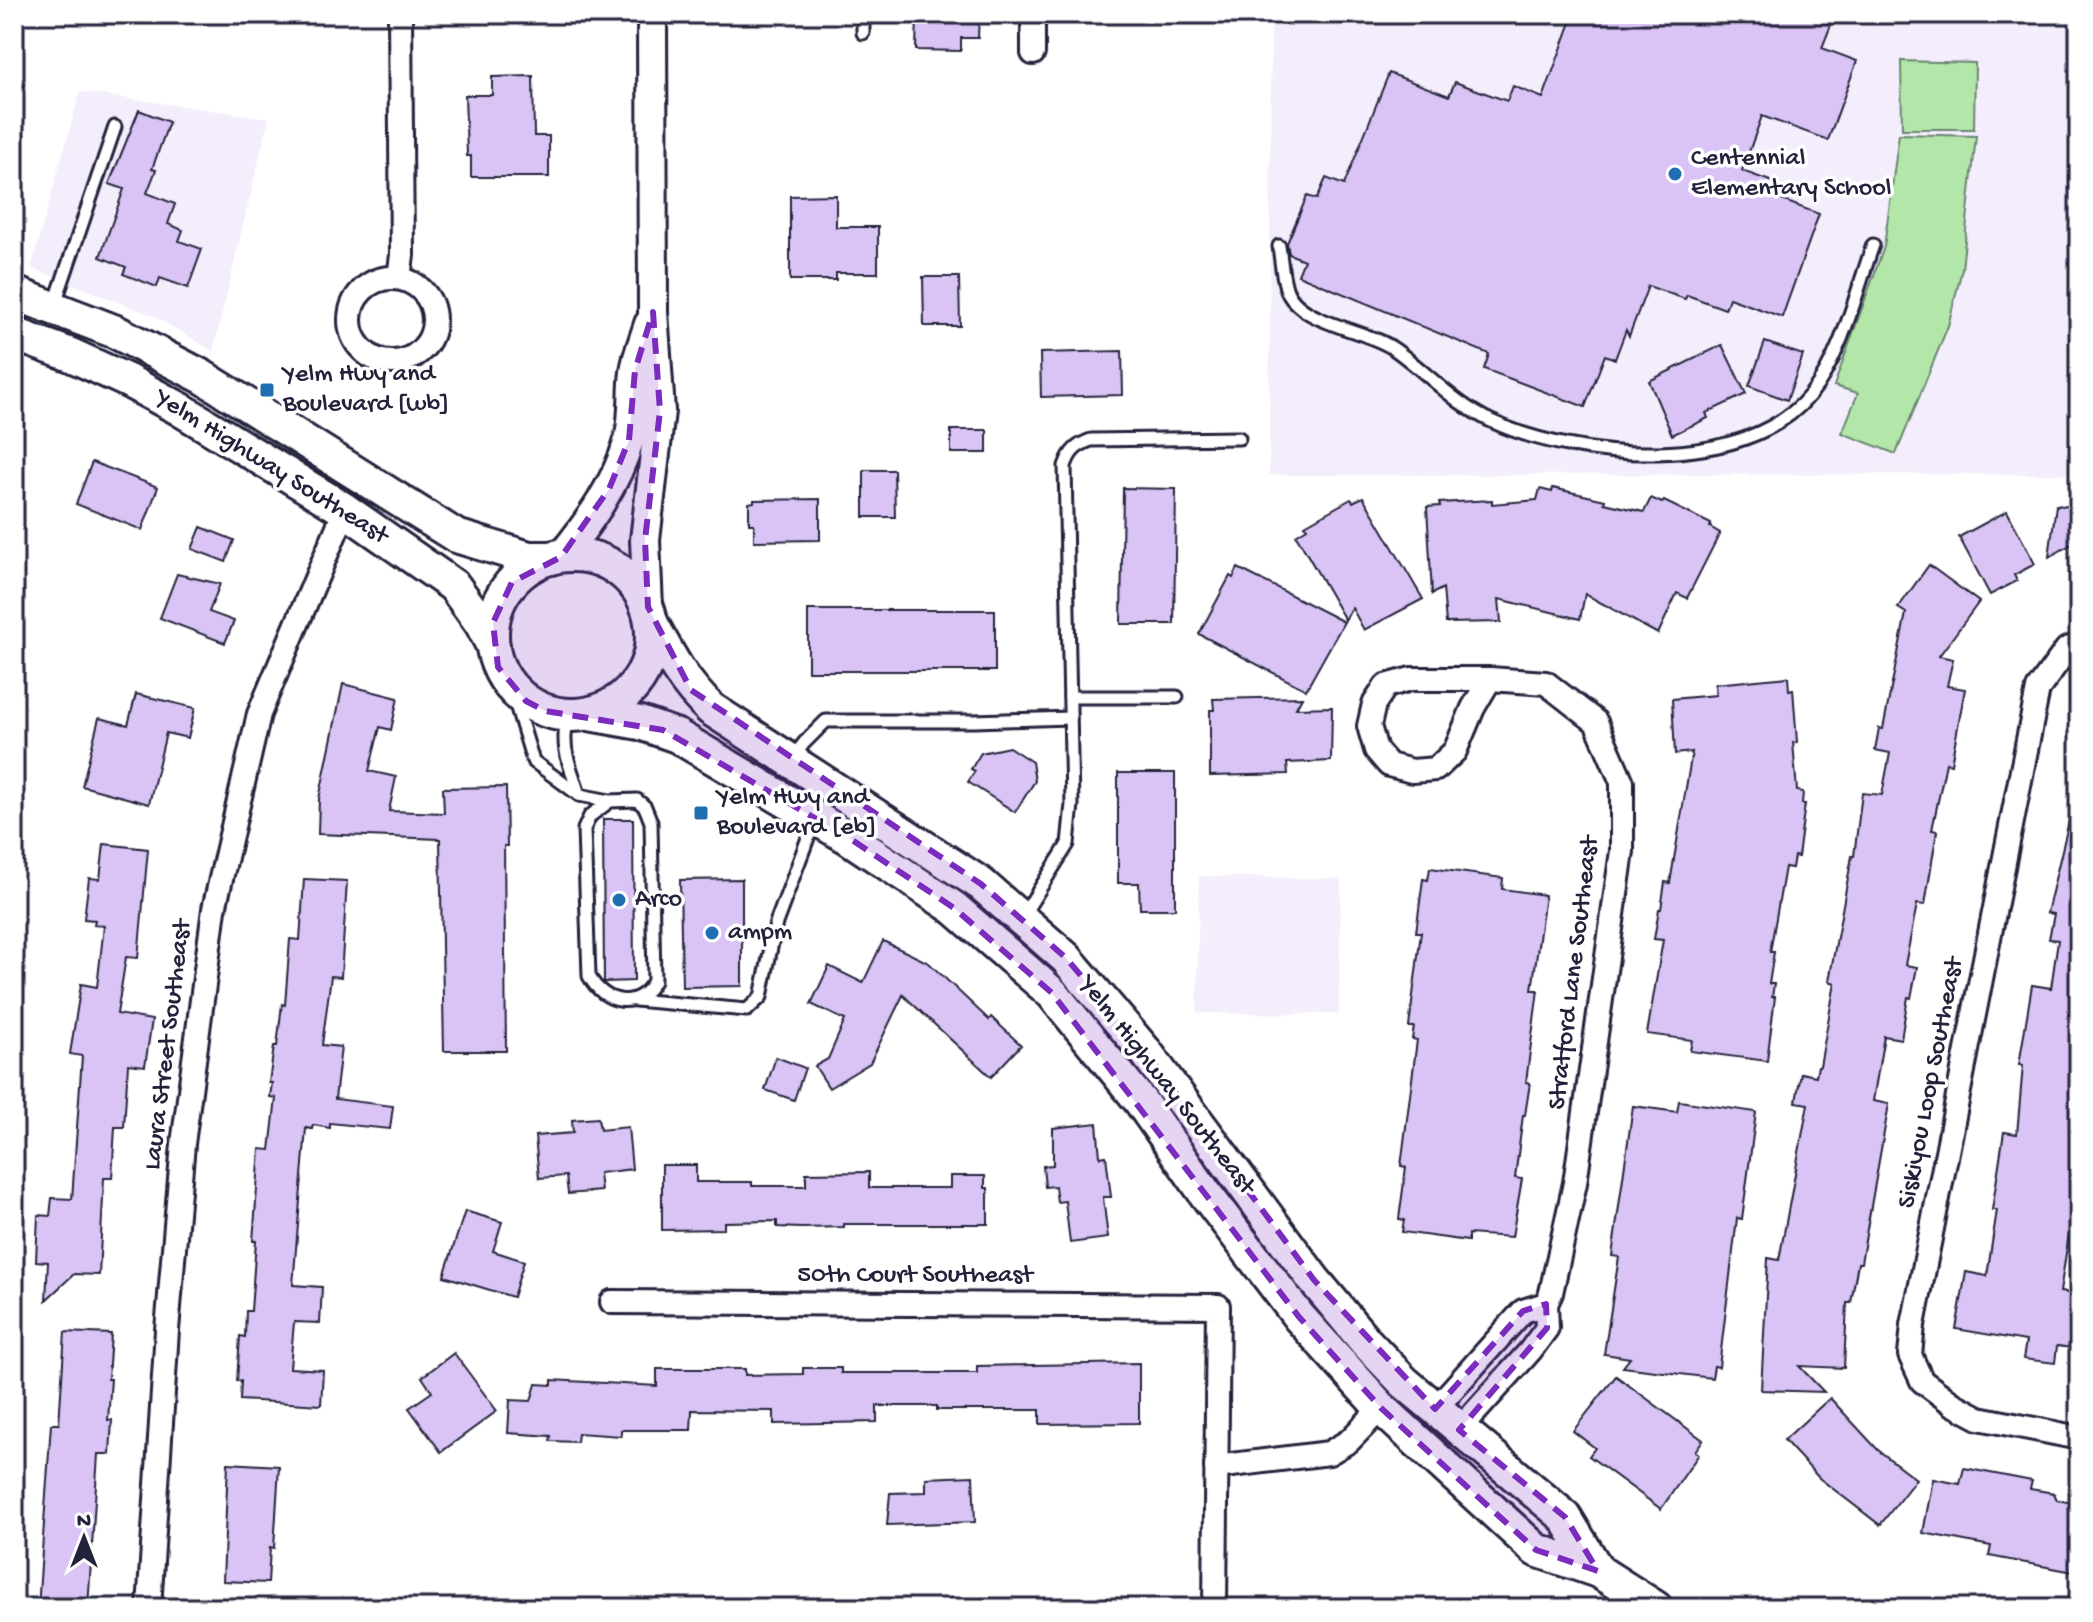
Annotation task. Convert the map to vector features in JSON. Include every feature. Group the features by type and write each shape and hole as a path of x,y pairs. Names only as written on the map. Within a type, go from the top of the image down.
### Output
{"main road":[{"name":"Yelm Highway Southeast","path":"14,293 116,332 203,377 456,536 529,558 556,557"},
{"name":"Yelm Highway Southeast","path":"14,334 71,355 154,395 345,510 454,586 481,623 493,646"},
{"path":"574,555 598,559 619,570 636,587 650,615 651,652 643,674 629,692 610,706 578,714 545,711 526,701 498,667 493,646 493,623 499,601 512,582 530,567 556,557 574,555"},
{"name":"Yelm Highway Southeast","path":"650,615 675,668 691,690 711,709 981,884 1066,958 1145,1051 1314,1280 1404,1382 1565,1517 1598,1571"},
{"name":"Yelm Highway Southeast","path":"578,714 663,730 816,818 954,908 1052,993 1141,1102 1207,1196 1299,1317 1381,1408 1536,1550 1598,1571 1656,1608"}],"street":[{"path":"399,278 402,255 400,14"},
{"path":"650,615 645,540 660,411 653,312 652,14"},
{"path":"1033,14 1033,53"},
{"path":"556,557 604,499 629,440 634,410 635,370 653,312"},
{"name":"Laura Street Southeast","path":"149,1608 183,1144 214,909 259,714 345,510"},
{"name":"Siskiyou Loop Southeast","path":"2079,645 2067,649 2038,689 1913,1325 1910,1355 1922,1381 1953,1404 1979,1418 2079,1438"},
{"name":"Stratford Lane Southeast","path":"1447,1419 1530,1351 1547,1328 1546,1304 1575,1183 1622,851 1622,782 1596,722 1546,683 1490,679 1411,679 1386,686 1374,704 1369,726 1376,750 1389,765 1412,771 1436,769 1455,751 1473,708 1490,679"},
{"name":"50th Court Southeast","path":"612,1302 1218,1306 1216,1467"},
{"path":"1447,1419 1523,1311 1546,1304"},
{"path":"1215,1608 1216,1467 1329,1453 1349,1441 1381,1408"}],"lane":[{"path":"863,14 863,33"},
{"path":"54,307 115,127"},
{"path":"1279,246 1287,292 1309,314 1392,346 1453,397 1499,424 1522,434 1559,443 1627,453 1726,445 1767,431 1791,415 1826,372 1873,245"},
{"path":"1022,918 1068,844 1072,804 1065,466 1069,455 1078,445 1091,440 1239,438"},
{"path":"510,685 533,761 579,795 610,801 637,800 645,807 651,822 654,981 647,994 633,1000"},
{"path":"1070,697 1177,697"},
{"path":"578,714 564,748 579,795"},
{"path":"791,761 826,721 1070,718"},
{"path":"610,801 590,816 584,829 589,976 596,989 612,999 747,1010 761,997 776,923 816,818"}],"highlighted area":[{"path":"653,312 660,411 645,540 648,607 691,690 981,884 1066,958 1145,1051 1314,1280 1435,1409 1523,1311 1546,1304 1547,1328 1459,1430 1565,1517 1598,1571 1536,1550 1381,1408 1299,1317 1052,993 954,908 849,838 663,730 545,711 526,701 498,667 493,623 512,582 561,557 609,489 629,440 635,370"}],"shaded area":[{"name":"Centennial Elementary School","path":"1271,14 2079,14 2079,474 1269,475"},
{"path":"80,92 269,118 213,351 152,315 31,268"},
{"path":"1199,876 1341,879 1339,1014 1197,1013"}],"green space":[{"path":"1988,14 2079,14 2079,15 1989,21"},
{"path":"1901,61 1975,63 1974,129 1902,129"},
{"path":"1899,134 1976,136 1962,269 1948,326 1896,454 1842,433 1858,393 1834,386 1884,247"}],"building":[{"path":"917,14 979,14 978,38 961,38 961,51 916,50"},
{"path":"1574,14 1818,14 1816,19 1831,25 1822,48 1857,61 1828,140 1762,116 1742,171 1776,183 1771,196 1819,214 1782,317 1729,298 1725,309 1687,295 1685,299 1648,286 1629,336 1626,330 1615,359 1605,355 1585,407 1484,369 1489,354 1298,275 1304,260 1289,254 1287,243 1307,196 1317,199 1326,178 1344,185 1389,73 1449,96 1455,82 1507,101 1513,86 1543,98"},
{"path":"533,76 534,136 549,136 549,177 471,177 471,156 467,156 465,95 492,95 492,77"},
{"path":"139,110 169,122 147,193 175,204 168,224 183,230 179,241 202,249 188,288 160,278 157,287 123,274 126,267 100,257 124,189 109,184"},
{"path":"836,195 836,227 878,227 878,273 836,273 836,280 790,280 790,196"},
{"path":"923,277 959,277 960,326 924,326"},
{"path":"1765,342 1803,355 1787,400 1749,386"},
{"path":"1722,345 1746,394 1706,413 1708,418 1672,435 1649,381"},
{"path":"1122,351 1123,395 1041,397 1040,353"},
{"path":"951,430 987,430 987,453 951,453"},
{"path":"92,462 158,487 142,530 76,504"},
{"path":"864,470 894,470 895,517 864,517"},
{"path":"1123,488 1176,489 1174,624 1121,624"},
{"path":"1553,488 1644,512 1651,498 1664,501 1711,524 1710,527 1720,533 1687,598 1677,593 1658,634 1585,594 1580,619 1499,599 1501,622 1446,623 1443,588 1432,594 1427,507 1440,506 1439,503 1492,500 1492,504 1537,500 1540,489 1552,492"},
{"path":"1363,497 1423,599 1364,630 1352,608 1345,620 1296,535 1307,528 1305,525 1351,499 1353,502"},
{"path":"820,499 820,540 754,541 754,524 749,524 749,503 754,500"},
{"path":"2056,505 2079,508 2079,540 2049,557"},
{"path":"2007,511 2035,564 2014,575 2017,581 1990,595 1959,537"},
{"path":"201,527 234,540 226,562 192,549"},
{"path":"1929,565 1979,602 1939,656 1953,659 1947,686 1965,689 1951,764 1946,763 1932,830 1937,831 1925,905 1917,904 1905,965 1917,967 1911,998 1908,997 1901,1039 1884,1036 1873,1101 1889,1104 1861,1263 1858,1263 1851,1303 1847,1303 1844,1368 1799,1366 1824,1392 1761,1390 1768,1258 1779,1260 1808,1104 1796,1102 1801,1073 1816,1076 1820,1066 1835,983 1829,981 1854,856 1862,793 1882,795 1890,753 1875,750 1879,728 1883,729 1906,613 1898,608"},
{"path":"1238,568 1344,622 1306,690 1199,634 1230,576 1233,578"},
{"path":"177,574 220,584 209,612 234,621 225,643 160,618"},
{"path":"808,610 995,610 995,671 808,671"},
{"path":"1788,677 1789,690 1793,689 1797,791 1803,792 1802,804 1805,804 1798,857 1794,856 1792,868 1785,867 1770,952 1774,952 1769,984 1774,984 1772,997 1775,997 1767,1061 1690,1051 1692,1040 1647,1034 1663,940 1654,939 1665,882 1670,883 1692,752 1675,754 1672,699 1716,695 1715,684"},
{"path":"343,684 398,698 391,730 380,727 369,771 396,777 389,811 444,813 443,788 506,787 506,1051 444,1051 440,839 318,834 319,799"},
{"path":"136,694 195,708 188,738 166,733 149,804 82,786 99,718 128,725"},
{"path":"1302,697 1296,708 1332,707 1331,761 1287,763 1288,774 1210,776 1210,710 1214,710 1213,699"},
{"path":"1009,747 1032,762 1035,781 1015,812 968,782 975,771 971,769 981,753"},
{"path":"1118,773 1175,773 1175,909 1140,909 1139,883 1118,883"},
{"name":"Arco","path":"603,819 633,819 634,981 604,982"},
{"path":"2069,821 2079,823 2079,1170 2060,1292 2079,1294 2079,1349 2057,1346 2055,1363 2023,1359 2026,1341 1956,1329 1966,1272 1987,1276 1997,1210 1992,1210 2004,1132 2017,1134 2023,1065 2019,1065 2032,985 2051,988 2058,940 2049,939 2054,914 2047,913"},
{"path":"104,844 148,849 138,958 126,957 117,1014 152,1020 145,1066 128,1064 124,1127 115,1127 112,1178 104,1178 99,1275 74,1274 46,1300 48,1262 36,1261 38,1215 50,1216 52,1198 72,1199 82,1056 70,1054 81,984 97,987 104,926 94,925 95,920 84,919 89,878 100,879"},
{"path":"1430,868 1503,878 1502,889 1545,895 1532,990 1538,990 1526,1082 1530,1083 1515,1178 1522,1179 1512,1237 1468,1234 1468,1241 1402,1232 1404,1220 1399,1219 1406,1167 1401,1166 1417,1040 1412,1039 1414,1027 1409,1027 1421,932 1416,932 1423,879 1428,880"},
{"path":"304,879 347,881 341,977 331,976 322,1045 341,1047 335,1099 393,1106 390,1129 330,1123 330,1128 313,1125 312,1129 306,1128 293,1285 322,1287 320,1323 294,1322 290,1368 323,1370 321,1405 240,1400 241,1381 237,1381 240,1336 245,1337 246,1311 251,1311 260,1149 270,1150 276,1098 270,1097 272,1083 269,1083 282,1004 285,1005 290,939 300,940"},
{"name":"ampm","path":"742,879 742,986 682,987 680,880"},
{"path":"883,941 929,963 989,1020 991,1017 1021,1045 991,1077 903,995 870,1063 829,1088 815,1066 828,1059 845,1020 811,1004 829,966 863,983"},
{"path":"776,1057 805,1068 794,1100 765,1090"},
{"path":"1679,1101 1756,1112 1742,1219 1737,1218 1719,1367 1714,1366 1712,1378 1623,1367 1630,1358 1604,1354 1619,1257 1612,1256 1633,1106 1677,1112"},
{"path":"598,1118 600,1130 628,1127 632,1169 599,1173 601,1191 568,1194 566,1176 539,1178 535,1136 573,1133 572,1120"},
{"path":"1097,1123 1100,1157 1106,1156 1111,1197 1103,1197 1108,1238 1070,1243 1065,1201 1057,1202 1055,1186 1045,1187 1043,1166 1053,1165 1053,1128"},
{"path":"662,1165 696,1165 696,1182 752,1182 752,1186 806,1186 806,1173 869,1172 869,1188 950,1188 950,1176 985,1176 988,1224 844,1224 844,1227 802,1228 777,1227 777,1221 724,1222 724,1229 662,1230"},
{"path":"465,1211 502,1222 493,1251 524,1261 513,1297 444,1276"},
{"path":"65,1332 111,1334 108,1379 111,1379 108,1420 112,1420 110,1454 98,1454 88,1608 38,1608 51,1424 59,1424"},
{"path":"454,1353 497,1411 441,1452 409,1408 432,1392 422,1377"},
{"path":"1139,1363 1139,1423 1040,1424 1040,1410 937,1410 937,1406 877,1406 877,1422 774,1424 774,1411 692,1410 691,1430 621,1430 621,1436 578,1433 577,1442 550,1441 551,1436 508,1433 510,1400 531,1401 536,1384 552,1385 552,1380 657,1386 657,1369 745,1369 745,1375 803,1374 803,1368 841,1368 841,1373 977,1373 977,1366"},
{"path":"1616,1376 1703,1440 1695,1451 1699,1454 1661,1509 1589,1456 1595,1448 1573,1431"},
{"path":"1830,1398 1878,1450 1916,1479 1880,1525 1819,1478 1784,1440"},
{"path":"228,1463 279,1466 274,1548 270,1547 268,1583 223,1581"},
{"path":"1964,1468 2032,1481 2030,1489 2054,1493 2057,1500 2079,1504 2079,1573 1989,1556 1991,1546 1923,1533 1933,1479 1960,1484"},
{"path":"973,1476 975,1522 887,1525 890,1493 926,1492 926,1478"}],"place":[{"name":"Centennial Elementary School","path":"1675,174"},
{"name":"Yelm Hwy and Boulevard [wb]","path":"267,390"},
{"name":"Yelm Hwy and Boulevard [eb]","path":"701,813"},
{"name":"Arco","path":"619,900"},
{"name":"ampm","path":"712,933"}]}
